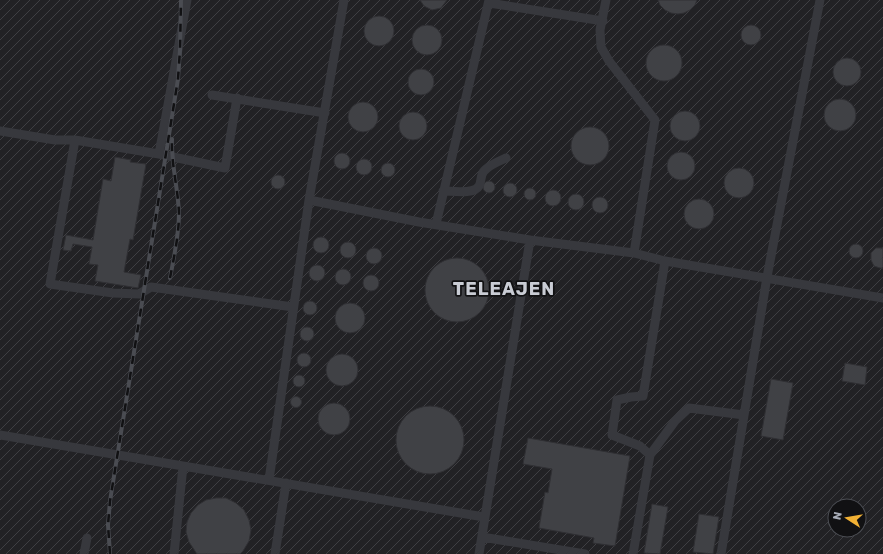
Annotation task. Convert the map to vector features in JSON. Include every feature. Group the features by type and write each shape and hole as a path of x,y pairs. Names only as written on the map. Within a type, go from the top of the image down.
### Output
{"lane":[{"path":"159,154 187,0"},
{"path":"269,480 309,200 344,0"},
{"path":"606,0 600,30 601,47 609,61 655,120 634,252"},
{"path":"721,554 767,277 820,0"},
{"path":"436,224 489,2 603,21"},
{"path":"212,95 325,113"},
{"path":"0,131 55,140 75,140 159,154 224,168 238,98"},
{"path":"75,140 50,284 114,293 139,294 151,287 293,307"},
{"path":"443,191 461,192 475,190 479,186 484,171 506,158"},
{"path":"309,200 530,240 634,252 665,261 767,277 883,298"},
{"path":"479,554 530,240"},
{"path":"650,455 640,446 612,435 617,400 631,396 643,396 665,261"},
{"path":"633,554 650,455 674,421 689,408 744,415"},
{"path":"0,435 484,517"},
{"path":"174,554 183,466"},
{"path":"275,554 286,483"},
{"path":"482,537 585,554"},
{"path":"84,554 87,538"}],"shaded area":[{"path":"0,0 883,0 883,554 0,554"}],"building":[{"path":"420,0 447,0 441,8 432,10 424,6"},
{"path":"658,0 697,0 695,5 690,10 678,14 665,10 660,5"},
{"path":"379,16 385,17 393,25 393,37 385,45 379,46 373,45 365,37 364,31 365,25 373,17"},
{"path":"427,25 433,26 441,34 441,46 433,54 427,55 421,54 413,46 412,40 413,34 421,26"},
{"path":"751,25 758,28 761,35 758,42 751,45 744,42 741,35 744,28"},
{"path":"668,45 677,50 681,56 681,70 677,76 668,81 660,81 651,76 647,70 646,59 651,50 657,46"},
{"path":"847,58 857,62 861,72 857,82 847,86 837,82 833,72 837,62"},
{"path":"421,69 430,73 434,82 430,91 421,95 412,91 408,82 412,73"},
{"path":"840,99 851,104 856,115 851,126 840,131 829,126 824,115 829,104"},
{"path":"363,102 374,106 378,117 374,128 363,132 352,128 348,117 352,106"},
{"path":"685,111 695,116 700,126 695,136 685,141 675,136 670,126 675,116"},
{"path":"413,112 423,116 427,126 423,136 413,140 403,136 399,126 403,116"},
{"path":"590,127 600,130 606,136 609,146 606,156 600,162 590,165 580,162 574,156 571,146 574,136 580,130"},
{"path":"681,152 691,156 695,166 691,176 681,180 671,176 667,166 671,156"},
{"path":"342,153 348,155 350,161 348,167 342,169 336,167 334,161 336,155"},
{"path":"115,157 131,160 130,162 146,164 133,240 130,239 124,272 141,275 138,288 95,281 98,265 89,264 92,247 73,244 71,251 63,250 66,235 93,240 103,179 111,181"},
{"path":"364,159 371,164 372,167 367,174 364,175 357,170 356,167 361,160"},
{"path":"385,163 391,163 395,167 395,173 391,177 385,177 381,173 381,167"},
{"path":"739,168 750,172 754,183 750,194 739,198 728,194 724,183 728,172"},
{"path":"278,175 283,177 285,182 283,187 278,189 273,187 271,182 273,177"},
{"path":"491,181 494,182 494,192 487,193 484,192 483,185 484,182"},
{"path":"510,183 515,185 517,190 515,195 510,197 505,195 503,190 505,185"},
{"path":"532,188 535,189 535,199 528,200 525,199 524,192 525,189"},
{"path":"550,190 556,190 561,195 559,204 556,206 550,206 545,201 545,195"},
{"path":"576,194 582,196 584,202 582,208 576,210 570,208 568,202 570,196"},
{"path":"600,197 606,199 608,205 606,211 600,213 594,211 592,205 594,199"},
{"path":"699,199 710,203 714,214 710,225 699,229 688,225 684,214 688,203"},
{"path":"321,237 327,239 329,245 327,251 321,253 315,251 313,245 315,239"},
{"path":"348,242 354,244 356,250 354,256 348,258 342,256 340,250 342,244"},
{"path":"856,244 861,246 863,251 861,256 856,258 851,256 849,251 851,246"},
{"path":"374,248 381,253 382,256 377,263 374,264 367,259 366,256 371,249"},
{"path":"876,248 883,248 883,268 874,266 871,260 871,253"},
{"path":"451,258 463,258 480,267 487,278 489,290 487,302 480,313 463,322 451,322 439,317 430,308 425,296 425,284 430,272 439,263"},
{"path":"314,265 320,265 325,270 323,279 320,281 314,281 309,276 309,270"},
{"path":"343,269 349,271 351,277 349,283 343,285 337,283 335,277 337,271"},
{"path":"371,275 378,280 379,283 374,290 371,291 364,286 363,283 368,276"},
{"path":"307,301 313,301 317,305 317,311 313,315 307,315 303,311 303,305"},
{"path":"350,303 361,307 365,318 361,329 350,333 339,329 335,318 339,307"},
{"path":"304,327 310,327 314,331 314,337 310,341 304,341 300,337 300,331"},
{"path":"304,353 309,355 311,360 309,365 304,367 299,365 297,360 299,355"},
{"path":"342,354 353,359 358,370 353,381 342,386 331,381 326,370 331,359"},
{"path":"845,363 867,367 865,385 842,381"},
{"path":"297,375 301,375 305,381 301,387 297,387 293,383 293,379"},
{"path":"771,379 793,383 783,440 761,436"},
{"path":"294,397 298,397 300,398 300,406 294,407 291,404 291,400"},
{"path":"334,403 340,404 347,410 350,419 349,425 343,432 334,435 328,434 321,428 318,419 319,413 325,406"},
{"path":"423,406 437,406 449,412 458,421 464,433 462,453 454,464 443,472 437,474 423,474 417,472 406,464 398,453 396,447 396,433 398,427 406,416 417,408"},
{"path":"528,438 630,456 615,546 593,543 594,538 539,528 545,492 548,493 552,469 523,464"},
{"path":"226,498 236,503 244,510 249,520 251,530 249,541 240,554 197,554 189,542 186,532 187,522 191,513 198,505 206,500"},
{"path":"652,504 668,507 660,554 644,553"},
{"path":"699,514 719,517 713,554 693,552"}],"railway":[{"path":"110,554 108,525 110,501 178,79 181,0"},
{"path":"170,278 179,221 172,139"}],"district":[{"name":"TELEAJEN","path":"504,289"}]}
